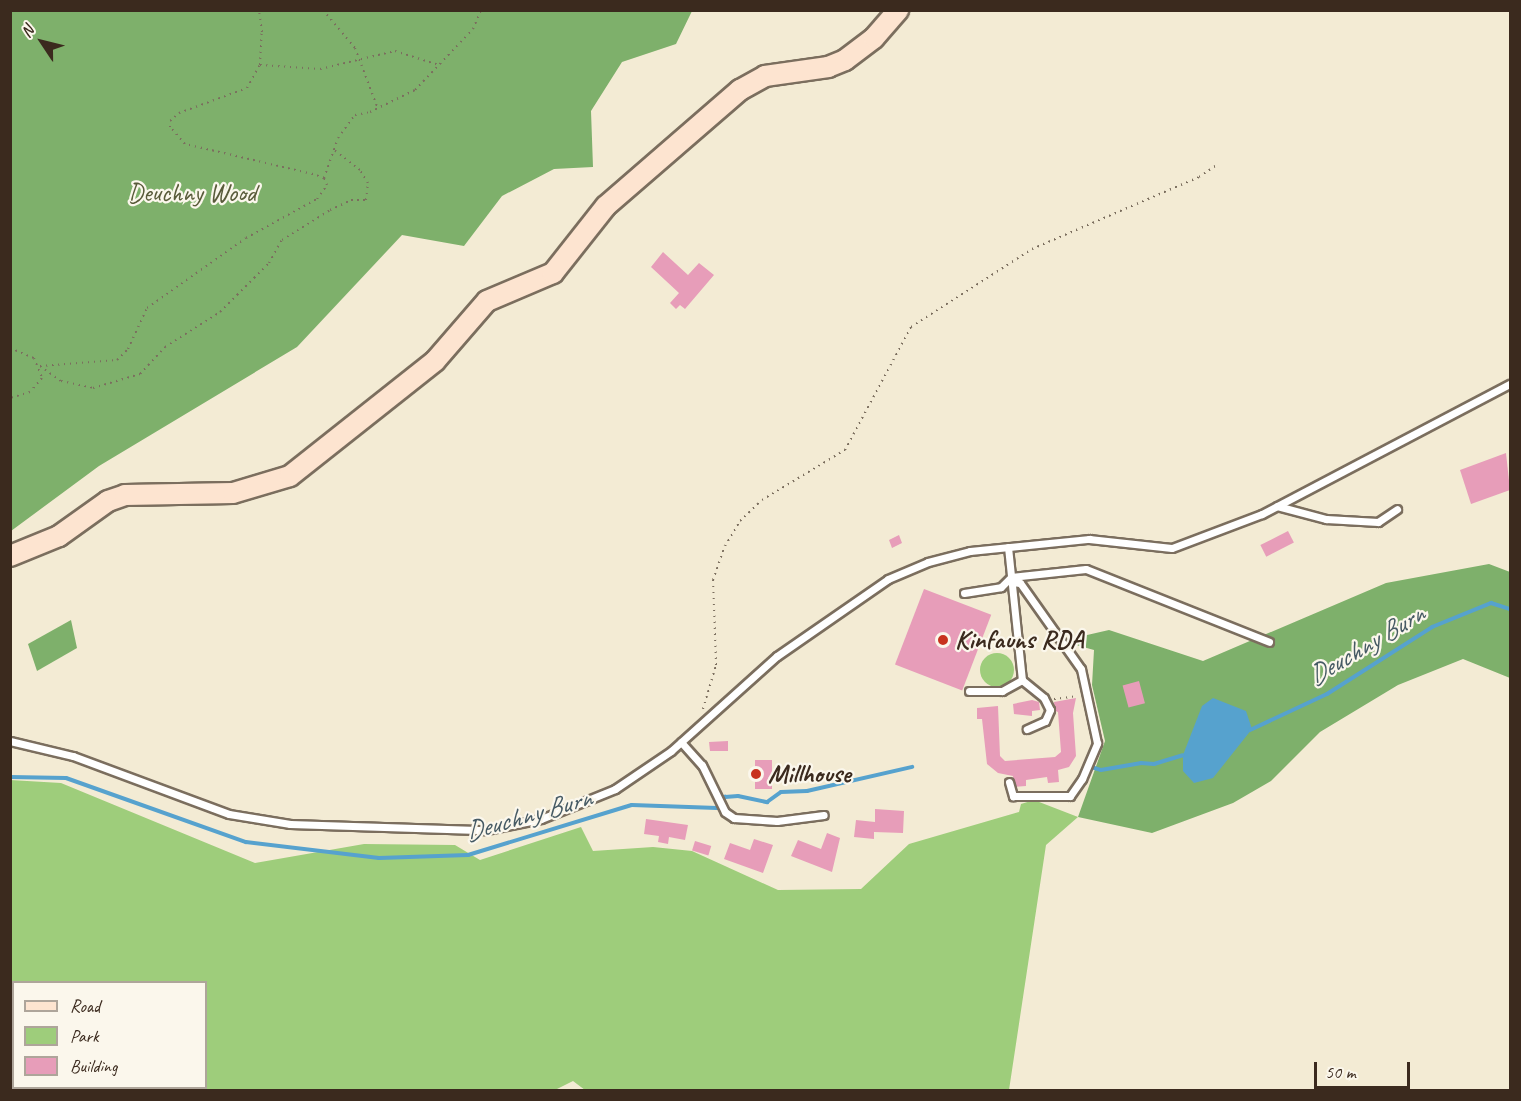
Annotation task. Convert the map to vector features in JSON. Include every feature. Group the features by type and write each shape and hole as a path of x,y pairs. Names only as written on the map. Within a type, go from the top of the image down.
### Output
{"street":[{"path":"10,556 59,536 108,501 125,495 232,493 290,476 435,361 487,301 553,273 606,206 740,90 765,76 828,68 845,60 874,38 898,10"}],"lane":[{"path":"10,741 73,756 229,814 290,824 486,830 541,819 615,789 681,742 777,656 888,579 928,562 1008,548 1089,539 1172,548 1277,506 1510,384"},
{"path":"1277,506 1326,519 1378,522 1397,509"},
{"path":"1008,548 1022,680 1044,698 1050,710 1045,721 1027,729"},
{"path":"964,592 1001,587 1012,579 1086,569 1269,642"},
{"path":"1009,782 1013,796 1070,796 1082,779 1096,743 1081,669 1020,583 1012,579"},
{"path":"969,691 1002,691 1022,680"},
{"path":"681,742 702,765 724,812 734,818 777,821 824,815"}],"path":[{"path":"259,10 262,32 260,64 247,88 179,113 170,121 173,135 185,144 324,178"},
{"path":"323,10 355,48 378,108"},
{"path":"40,366 117,360 128,349 147,308 246,238 317,199 327,185 324,178 334,150 355,115 378,108 415,90 473,29 481,10"},
{"path":"260,64 320,69 394,51 439,65"},
{"path":"10,348 34,358 40,366 61,381 93,388 140,374 165,347 220,312 269,263 282,240 330,210 351,200 366,200 368,183 360,170 334,150"},
{"path":"699,726 716,665 713,580 724,546 740,521 762,500 845,450 911,327 1032,249 1199,177 1217,165"},
{"path":"10,398 38,386 40,366"},
{"path":"1064,698 1077,696"}],"green space":[{"name":"Deuchny Wood","path":"11,10 692,11 676,44 622,62 591,111 593,167 554,169 502,196 464,246 402,235 297,347 99,466 11,531"},
{"path":"1489,564 1510,572 1510,678 1463,659 1398,685 1320,732 1271,781 1233,803 1152,833 1078,817 1105,741 1092,685 1094,650 1076,645 1074,638 1109,630 1203,661 1386,583"},
{"path":"71,620 77,648 37,671 28,644"},
{"path":"997,653 1009,658 1014,670 1009,682 997,687 985,682 980,670 985,658"},
{"path":"10,780 61,783 255,863 364,844 455,845 480,860 581,827 593,851 653,847 692,851 778,890 861,889 909,844 1019,812 1021,804 1034,800 1078,817 1046,845 1009,1090 585,1090 573,1081 555,1090 11,1090"}],"water":[{"path":"1213,698 1246,711 1252,729 1213,778 1194,783 1183,771 1183,755 1202,706"}],"building":[{"path":"663,252 688,275 699,263 714,275 685,309 680,305 676,309 670,303 679,293 651,267"},
{"path":"1506,453 1510,490 1471,504 1460,470"},
{"path":"1288,531 1294,543 1266,557 1260,545"},
{"path":"899,535 902,543 892,548 889,540"},
{"name":"Kinfauns RDA","path":"924,589 991,615 962,690 895,665"},
{"path":"1139,681 1145,703 1129,708 1123,685"},
{"path":"1076,698 1073,713 1076,756 1069,767 1058,770 1059,782 1048,783 1047,777 1026,780 1026,786 1014,787 1013,776 998,773 987,764 982,719 977,719 977,708 998,706 1000,756 1005,761 1055,757 1061,752 1058,712 1055,711 1054,702"},
{"path":"1032,700 1039,702 1040,710 1032,711 1032,716 1014,714 1013,704"},
{"path":"728,741 728,751 710,751 709,742"},
{"path":"755,760 772,760 772,789 755,789"},
{"path":"875,809 904,811 903,833 874,832 874,839 854,837 856,820 875,822"},
{"path":"646,819 688,825 685,840 669,837 668,844 658,842 659,836 644,834"},
{"path":"827,833 840,838 832,872 791,856 798,840 821,849"},
{"path":"754,839 773,845 763,873 724,859 730,843 750,850"},
{"path":"695,841 711,846 708,856 692,851"}],"waterway":[{"name":"Deuchny Burn","path":"1250,730 1327,694 1432,627 1491,603 1510,609"},
{"path":"1091,767 1101,770 1141,763 1154,764 1183,755"},
{"name":"Deuchny Burn","path":"10,777 66,778 246,842 379,858 468,855 632,805 717,808 725,797 738,796 767,802 781,792 807,791 912,767"}],"place":[{"name":"Kinfauns RDA","path":"943,640"},
{"name":"Millhouse","path":"756,774"}]}
